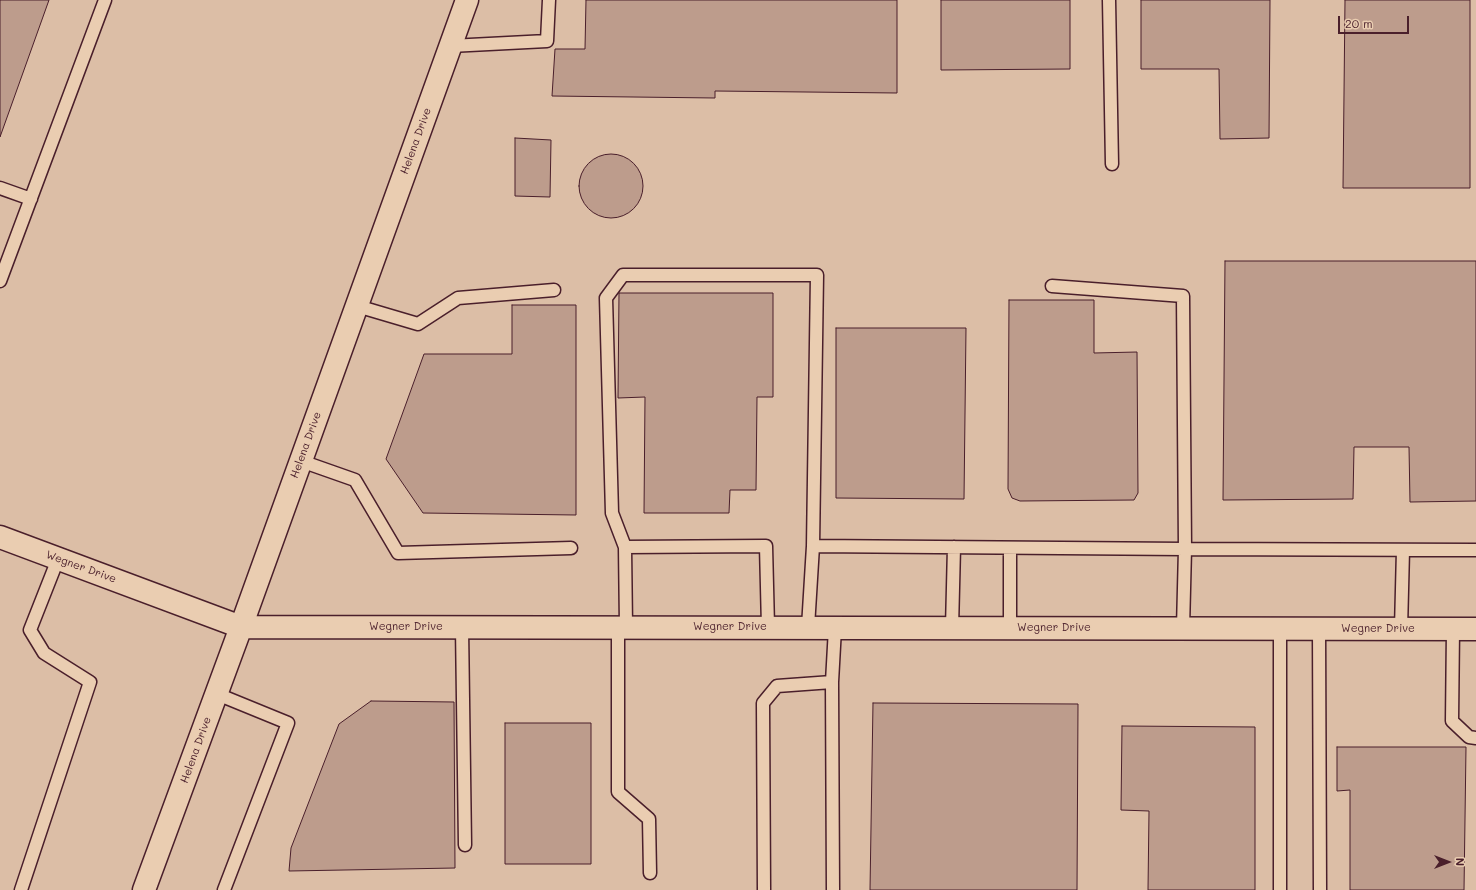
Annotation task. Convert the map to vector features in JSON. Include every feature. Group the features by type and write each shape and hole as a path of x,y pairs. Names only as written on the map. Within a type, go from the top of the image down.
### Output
{"street":[{"name":"Helena Drive","path":"144,890 217,694 467,0"},
{"name":"Wegner Drive","path":"0,537 241,627 1476,629"}],"lane":[{"path":"0,281 105,0"},
{"path":"450,46 547,41 549,0"},
{"path":"1109,0 1112,164"},
{"path":"0,188 31,199"},
{"path":"650,873 649,819 618,792 625,547 612,513 606,298 622,275 817,275 814,546 808,628"},
{"path":"1052,286 1183,296 1185,549 1183,628"},
{"path":"357,306 418,324 458,298 554,290"},
{"path":"301,461 355,480 398,553 571,548"},
{"path":"625,547 766,546 768,628"},
{"path":"814,546 1476,550"},
{"path":"952,628 954,547"},
{"path":"1010,548 1010,628"},
{"path":"1401,629 1402,550"},
{"path":"21,890 90,682 44,653 30,630 58,559"},
{"path":"462,627 465,845"},
{"path":"833,890 832,682 835,628"},
{"path":"1280,628 1280,890"},
{"path":"1319,628 1320,890"},
{"path":"1453,629 1452,721 1469,737 1476,738"},
{"path":"764,890 763,703 777,686 832,682"},
{"path":"217,694 288,723 224,890"}],"shaded area":[{"path":"0,0 1476,0 1476,890 0,890"}],"building":[{"path":"0,0 49,0 0,137"},
{"path":"586,0 897,0 897,93 715,91 715,98 552,96 555,49 585,49"},
{"path":"941,0 1070,0 1070,69 941,70"},
{"path":"1141,0 1270,0 1269,138 1220,139 1219,69 1141,69"},
{"path":"1345,0 1470,0 1470,188 1343,188"},
{"path":"515,138 551,140 550,197 515,196"},
{"path":"605,154 617,154 634,163 641,174 643,186 641,198 634,209 617,218 605,218 593,213 584,204 579,192 579,180 584,168 593,159"},
{"path":"1225,261 1476,261 1476,501 1410,502 1409,447 1354,447 1353,499 1223,500"},
{"path":"619,293 773,293 773,397 757,397 756,490 730,490 729,513 644,513 645,397 618,398"},
{"path":"1009,300 1094,300 1094,353 1137,352 1138,493 1134,500 1020,501 1012,498 1008,489"},
{"path":"512,305 576,305 576,515 423,513 386,459 424,354 512,354"},
{"path":"836,328 966,328 964,499 836,498"},
{"path":"371,701 454,702 455,868 289,871 291,848 339,724"},
{"path":"873,703 1078,704 1077,890 870,890"},
{"path":"505,723 591,723 591,864 505,864"},
{"path":"1122,726 1255,727 1255,890 1148,890 1149,811 1121,810"},
{"path":"1337,747 1466,747 1464,890 1350,890 1350,790 1337,791"}]}
